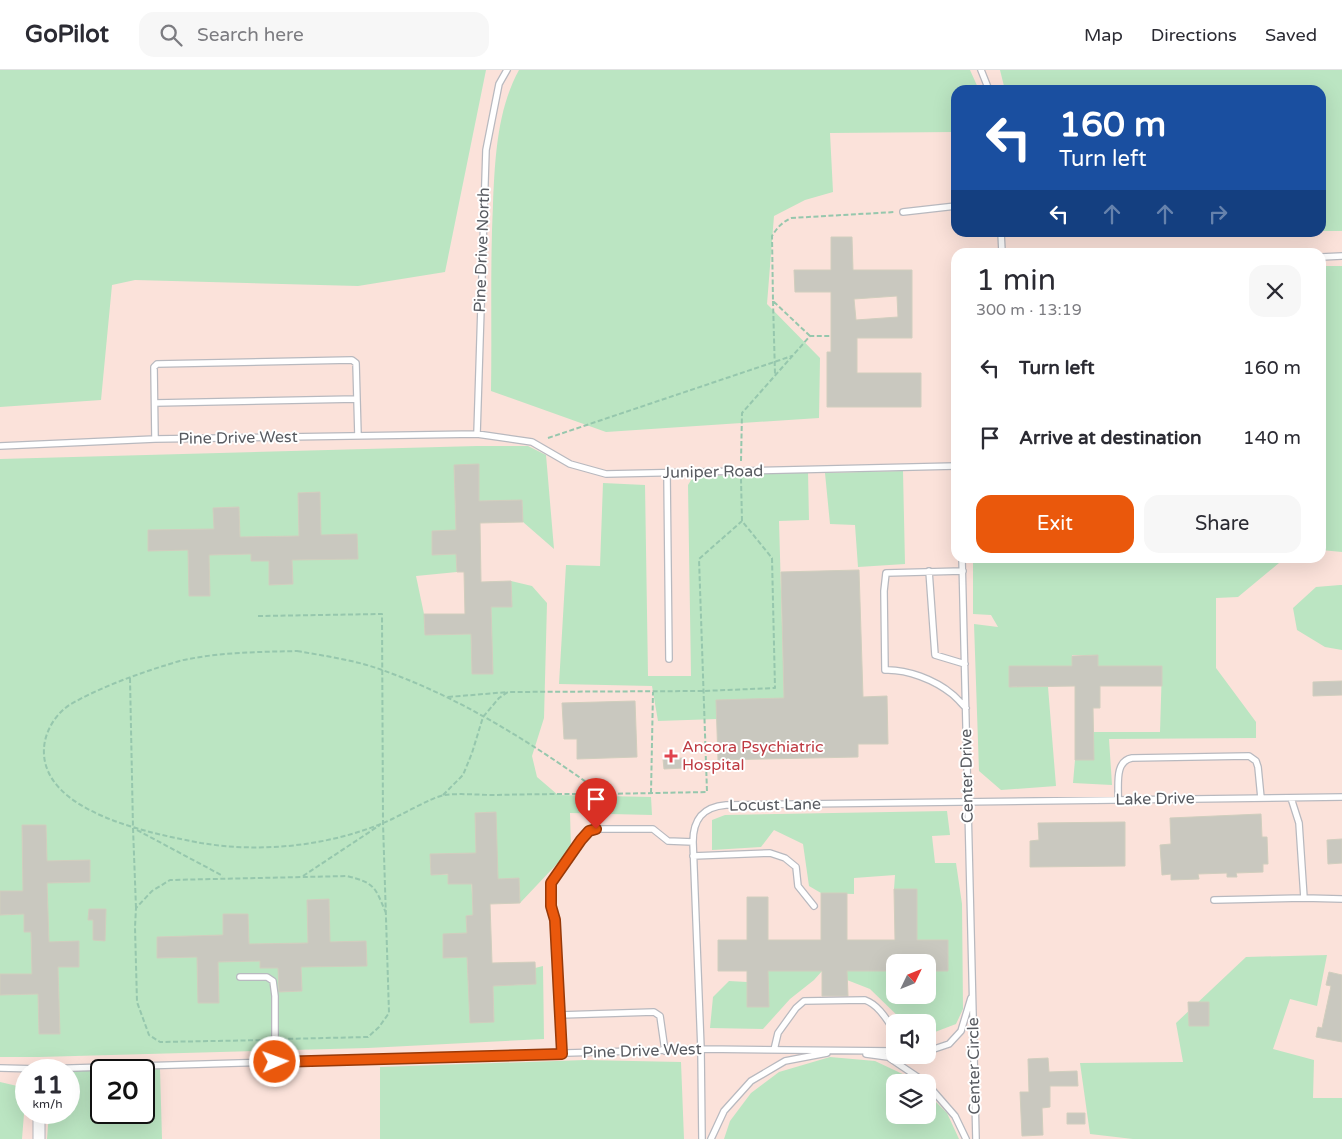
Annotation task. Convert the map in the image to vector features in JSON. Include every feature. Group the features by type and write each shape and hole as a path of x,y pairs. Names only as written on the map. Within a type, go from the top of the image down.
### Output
{"street":[{"path":"39,1124 39,1139"}],"lane":[{"name":"Pine Drive North","path":"477,434 486,150 500,84 507,70"},
{"path":"981,70 988,85"},
{"path":"902,212 951,207"},
{"path":"1326,257 1342,256"},
{"path":"155,439 154,367 157,364 352,360 356,363 358,436"},
{"path":"155,403 357,399"},
{"name":"Pine Drive West","path":"0,446 155,439 477,434"},
{"name":"Juniper Road","path":"477,434 532,442 570,464 606,474 951,466"},
{"path":"667,474 669,659"},
{"name":"Center Drive","path":"962,563 972,994"},
{"path":"929,571 934,655 965,664"},
{"path":"963,571 886,573 884,591 885,670 897,670 938,684 953,694 966,708"},
{"path":"1118,800 1120,766 1124,760 1132,758 1249,756 1256,761 1258,767 1261,798"},
{"name":"Lake Drive","path":"968,802 1342,797"},
{"path":"1291,798 1298,823 1304,898"},
{"name":"Locust Lane","path":"701,1050 693,830 698,819 706,810 716,806 968,802"},
{"path":"562,1054 555,920 551,906 551,883 589,831 596,829 653,829 668,841 693,842"},
{"path":"693,856 770,853 785,858 796,867 798,886 814,906"},
{"path":"1214,900 1342,899"},
{"path":"240,977 267,977 273,981 275,996 275,1062"},
{"path":"936,1048 949,1044 961,1031 972,994"},
{"name":"Center Circle","path":"972,994 976,1139"},
{"path":"774,1050 778,1033 796,1008 804,1001 865,1000 873,1003 886,1019"},
{"path":"560,1015 654,1012 660,1016 665,1050"},
{"path":"961,1031 973,1037"},
{"name":"Pine Drive West","path":"80,1068 665,1050 886,1051"},
{"path":"701,1050 702,1139"},
{"name":"Center Circle","path":"711,1139 724,1111 751,1082 785,1061 841,1050 888,1057 912,1074"},
{"name":"Pine Drive West","path":"0,1068 15,1068"},
{"name":"Center Circle","path":"936,1095 955,1116 966,1139"}],"path":[{"path":"776,375 772,236 781,223 791,218 802,217 902,212"},
{"path":"773,301 810,336 831,336"},
{"path":"448,697 508,692 653,692 775,688 772,558 742,521 742,412 810,336"},
{"path":"548,438 793,356"},
{"path":"443,795 707,792 699,559 742,521"},
{"path":"130,676 136,908 136,1002 150,1035 160,1042 368,1037 379,1027 389,1013 383,824 382,614 258,616"},
{"path":"225,877 133,828 103,816 72,800 50,778 43,758 44,737 57,715 70,705 130,676 187,659 244,652 297,651 381,669 448,697 552,757 603,794"},
{"path":"303,876 383,824 443,795 463,775 483,717 499,698 508,692"},
{"path":"651,794 653,692"},
{"path":"133,828 205,843 241,847 278,846 341,838 383,824"},
{"path":"136,908 152,890 170,880 225,877 347,876 366,881 378,893 386,913"}],"shaded area":[{"name":"Ancora Psychiatric Hospital","path":"0,70 445,272 486,70 1000,70 1004,85 951,85 951,237 1326,237 1326,231 1342,231 1342,1098 1313,1098 1272,1049 1290,998 1317,1006 1246,957 1228,1139 0,1139"}],"green space":[{"path":"0,70 486,70 445,272 358,286 135,280 112,285 101,400 0,407"},
{"path":"519,70 970,70 977,85 951,85 951,132 830,133 833,192 805,200 774,216 767,304 820,358 819,418 606,432 491,391 492,251 496,152 506,101"},
{"path":"1000,70 1342,70 1342,231 1326,231 1326,85 1004,85"},
{"path":"1326,266 1342,266 1342,552 1326,550"},
{"path":"477,446 528,446 546,455 554,549 523,522 522,500 479,501 479,465 454,465 456,530 432,531 432,555 456,554 457,572 416,576 424,614 425,635 471,634 472,674 493,673 491,607 512,607 511,581 532,586 547,603 544,718 532,756 537,777 558,795 651,797 652,815 570,813 571,849 520,903 519,878 498,879 495,812 475,813 476,853 430,854 431,875 471,874 473,915 466,916 467,933 443,935 443,958 467,957 470,1022 494,1022 493,986 535,984 535,968 543,966 544,1039 368,1048 0,1057 0,995 38,994 39,1034 60,1033 58,967 79,967 79,942 49,942 47,883 90,882 89,860 47,861 46,825 22,825 23,891 0,891 0,459","holes":["320,492 321,535 357,559 292,560 293,584 270,585 269,561 251,561 251,554 209,555 210,596 190,596 188,550 148,551 148,530 214,529 214,508 239,507 240,537 299,536 298,493","329,899 330,942 366,941 367,965 301,967 302,991 279,992 278,968 260,968 260,961 218,962 219,1002 199,1003 197,957 158,958 157,937 223,935 223,914 248,914 249,944 308,943 307,900"]},
{"path":"808,471 809,520 779,521 784,698 717,719 658,721 652,686 559,684 566,565 600,566 603,483 645,485 648,676 691,676 688,485 693,477"},
{"path":"903,471 905,564 858,567 855,525 830,524 825,473"},
{"path":"973,563 1279,563 1238,597 1216,598 1216,668 1256,722 1256,738 1109,739 1112,785 1073,783 1075,760 1093,732 1160,732 1162,666 1098,666 1098,655 1072,655 1072,666 1009,666 1009,687 1048,687 1056,786 1001,790 979,771 974,624 998,627 991,615 973,614"},
{"path":"1342,585 1342,650 1325,647 1297,630 1293,608 1316,587"},
{"path":"947,811 950,835 932,836 935,863 956,863 962,904 963,1009 956,1024 936,1032 936,1014 896,1014 870,989 847,980 847,971 886,971 886,1004 936,1004 936,971 948,971 948,940 917,940 917,889 894,889 895,875 854,878 854,894 821,893 809,886 803,844 774,830 761,847 712,850 712,820 725,815"},
{"path":"24,914 24,932 31,932 32,974 0,974 0,915"},
{"path":"1327,955 1317,1006 1290,999 1273,1049 1314,1060 1313,1098 1342,1098 1342,1139 1133,1139 1090,1134 1080,1063 1183,1062 1176,1023 1246,957"},
{"path":"768,971 822,971 814,980 790,999 763,1029 710,1028 713,997 729,981 747,982 747,1007 768,1007"},
{"path":"830,1057 875,1061 903,1074 886,1074 886,1124 936,1124 936,1102 947,1113 959,1139 724,1139 730,1121 751,1093 779,1072"},
{"path":"585,1060 681,1062 684,1139 380,1139 380,1067"},
{"path":"155,1069 160,1069 162,1139 47,1139 48,1124 80,1124 80,1071 90,1070 90,1124 155,1124"},
{"path":"0,1082 15,1085 15,1124 23,1124 22,1139 0,1139"}],"building":[{"path":"831,237 852,237 853,270 912,270 912,338 857,338 857,373 921,373 921,407 827,407 827,352 831,352 831,292 795,292 794,270 831,270","holes":["897,296 898,317 856,320 854,299"]},
{"path":"479,464 479,501 522,500 523,522 480,523 481,582 511,581 512,607 491,607 493,674 472,674 471,634 425,635 424,614 465,614 464,572 457,572 456,554 432,555 432,531 456,530 454,465"},
{"path":"320,492 321,535 357,534 358,559 292,560 293,584 269,585 269,561 251,561 251,554 209,555 210,596 189,596 188,550 148,551 148,530 214,529 213,508 239,507 240,537 299,536 298,493"},
{"path":"859,570 863,697 887,696 888,744 858,744 858,757 718,760 716,700 784,698 781,572"},
{"path":"1098,655 1098,666 1162,666 1162,686 1100,686 1100,708 1093,708 1094,760 1075,760 1075,686 1009,687 1009,666 1072,666 1072,656"},
{"path":"1342,681 1342,695 1313,696 1313,682"},
{"path":"635,701 637,757 577,759 577,739 564,739 562,703"},
{"path":"684,758 684,768 664,769 663,759"},
{"path":"496,812 498,879 519,878 520,903 490,904 492,963 535,962 536,984 493,986 494,1022 470,1023 467,957 443,958 443,934 467,933 466,916 473,915 472,884 448,884 448,874 431,875 430,854 476,853 475,813"},
{"path":"1261,814 1262,837 1267,837 1268,864 1263,864 1263,872 1236,873 1237,877 1227,877 1227,873 1198,874 1199,879 1171,880 1171,874 1162,875 1160,845 1171,844 1170,818"},
{"path":"1125,822 1125,866 1030,867 1030,841 1039,840 1038,823"},
{"path":"22,825 46,825 47,861 90,860 90,882 47,883 49,942 79,941 79,967 58,967 60,1034 39,1034 38,994 0,995 0,974 32,974 31,932 24,932 24,914 0,915 0,891 23,891"},
{"path":"1342,839 1342,863 1328,864 1327,840"},
{"path":"894,889 917,889 917,940 948,940 948,971 936,971 936,954 886,954 886,971 847,971 848,996 822,996 822,971 768,971 769,1007 747,1007 747,971 718,971 718,940 747,940 747,897 768,897 768,940 821,940 821,893 847,893 847,940 895,940"},
{"path":"329,899 330,942 366,941 367,966 301,967 302,991 279,992 278,968 260,968 260,961 218,962 219,1003 198,1003 197,957 157,958 157,937 223,935 223,914 248,914 249,944 308,943 307,900"},
{"path":"89,909 106,909 105,941 93,940 93,920 88,920"},
{"path":"1329,972 1342,975 1342,1042 1316,1037 1318,1027 1322,1028 1331,986 1326,985"},
{"path":"1188,1002 1209,1002 1209,1026 1189,1026"},
{"path":"1048,1058 1049,1072 1077,1071 1078,1086 1050,1086 1050,1107 1042,1108 1043,1135 1022,1136 1020,1092 1029,1092 1028,1059"},
{"path":"1067,1113 1085,1113 1085,1124 1067,1124"}],"place":[{"name":"Ancora Psychiatric Hospital","path":"671,756"}],"route":[{"path":"275,1062 562,1054 555,920 551,906 550,889 551,883 581,840 589,831 596,829"}]}
